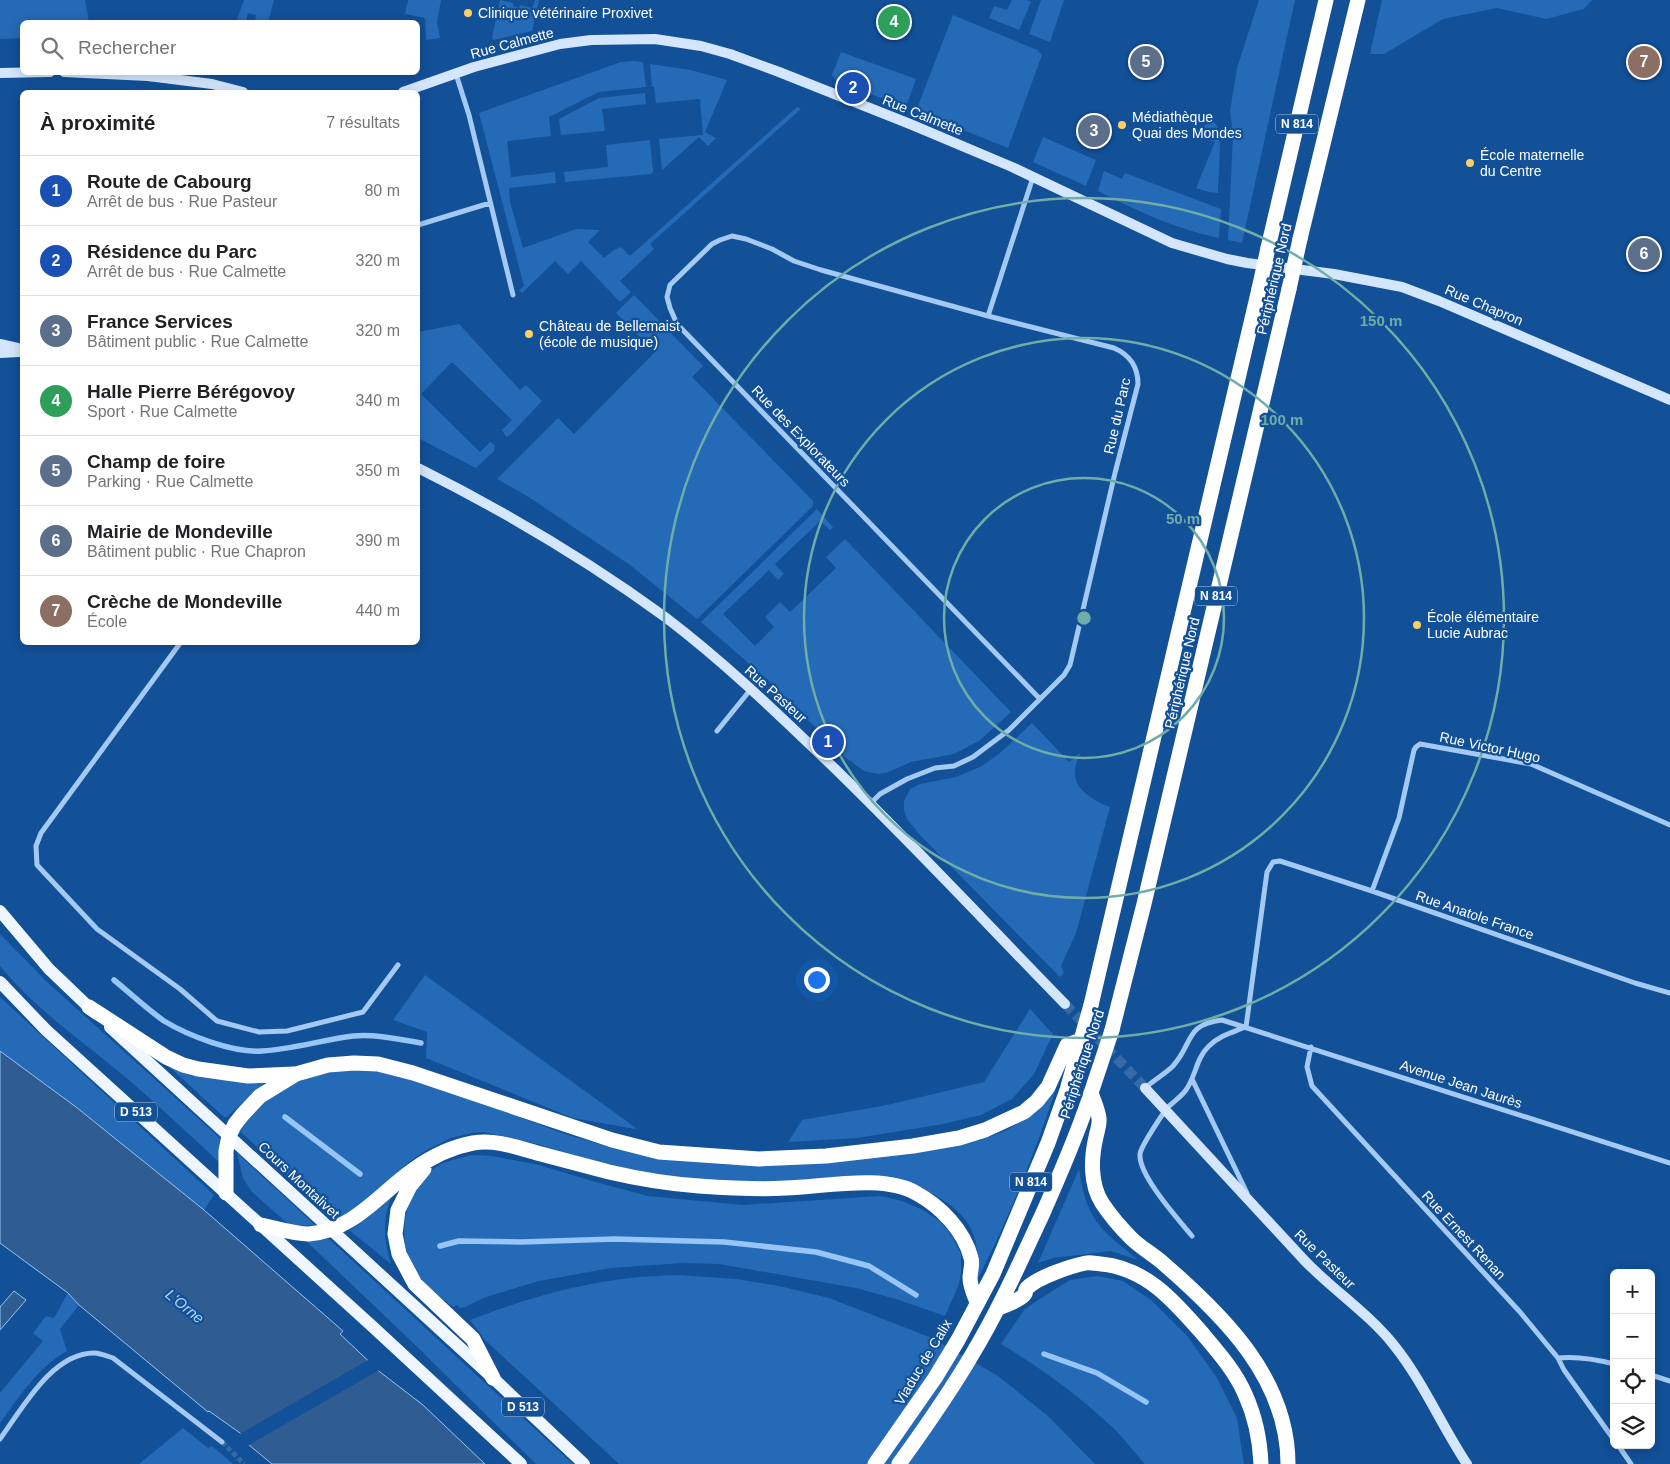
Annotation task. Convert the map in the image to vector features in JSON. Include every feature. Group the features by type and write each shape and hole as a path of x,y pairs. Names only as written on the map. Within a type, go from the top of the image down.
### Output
{"highway":[{"name":"Périphérique Nord","path":"993,1274 1048,1143 1067,1090 1091,1005 1326,0"},
{"name":"Périphérique Nord","path":"997,1308 1061,1172 1085,1112 1112,1030 1144,904 1358,0"},
{"path":"89,1007 166,1056 198,1070 248,1076 296,1074 328,1065 378,1064 413,1073 612,1140 649,1150 759,1159 826,1156 913,1146 959,1138 985,1130 1024,1112 1037,1101 1048,1087 1067,1046 1081,1040"},
{"path":"226,1193 225,1163 229,1136 239,1119 260,1096 296,1074"},
{"path":"1091,1093 1100,1119 1093,1159 1097,1193 1117,1222 1132,1239 1158,1258 1199,1293 1238,1336 1268,1384 1282,1419 1288,1448 1288,1464"},
{"path":"260,1225 300,1233 331,1230 357,1217 422,1163 443,1152 468,1144 486,1142 499,1143 630,1177 676,1184 734,1189 768,1189 868,1182 893,1184 917,1193 941,1210 951,1222 962,1238 972,1259 970,1281 976,1302"},
{"path":"468,1144 436,1159 417,1176 398,1210 394,1234 403,1264 415,1284 473,1339 493,1378"},
{"path":"997,1308 1024,1295 1027,1288 1057,1271 1088,1263 1113,1265 1132,1271 1155,1285 1180,1307 1235,1374 1256,1421 1261,1450 1261,1464"},
{"name":"Viaduc de Calix","path":"875,1464 935,1378 958,1340 976,1302 993,1274"},
{"name":"N 814","path":"899,1464 951,1390 997,1308"}],"main road":[{"name":"Cours Montalivet","path":"0,912 49,969 89,1007 584,1464"},
{"name":"D 513","path":"0,982 46,1030 373,1326 521,1464"}],"street":[{"name":"Rue Calmette","path":"409,90 456,73 532,51 584,41 655,39 686,43 730,54 910,124 1033,177 1172,243 1227,258 1278,267"},
{"path":"0,73 20,73"},
{"path":"456,73 469,115 513,295"},
{"path":"127,75 212,84 235,90"},
{"path":"988,316 1033,177"},
{"path":"420,224 490,203"},
{"name":"Rue des Explorateurs","path":"988,316 822,270 794,260 766,246 732,236 720,240 705,250 670,285 667,296 677,324 1040,698"},
{"name":"Rue Chapron","path":"1278,267 1334,274 1402,287 1670,400"},
{"name":"Rue du Parc","path":"988,316 1114,348 1126,355 1137,370 1138,376 1138,384 1070,665 1064,675 1040,698"},
{"path":"0,344 20,350"},
{"path":"0,353 20,351"},
{"name":"Rue Pasteur","path":"420,469 493,506 590,566 665,618 751,689 871,803 1064,1004"},
{"path":"178,645 41,833 36,846 37,866 97,929 180,989 217,1021 259,1032 287,1031 363,1012 398,965"},
{"path":"716,732 751,689"},
{"path":"871,803 880,794 907,779 935,768 954,766 973,757 1009,730 1040,698"},
{"name":"Rue Victor Hugo","path":"1372,891 1399,818 1414,750 1420,744 1531,764 1670,825"},
{"name":"Rue Anatole France","path":"1246,1027 1267,872 1272,862 1280,861 1372,891 1626,980 1670,993"},
{"name":"Avenue Jean Jaurès","path":"1145,1088 1172,1068 1179,1059 1190,1036 1204,1024 1222,1020 1670,1163"},
{"path":"1192,1236 1164,1203 1149,1181 1142,1166 1140,1154 1142,1146 1166,1110 1185,1091 1192,1079 1199,1058 1209,1046 1222,1036 1246,1027"},
{"name":"Rue Ernest Renan","path":"1311,1047 1307,1067 1312,1086 1520,1312 1558,1358 1564,1370 1610,1434"},
{"path":"1192,1079 1250,1200"},
{"name":"Rue Pasteur","path":"1145,1088 1324,1280 1362,1312 1392,1342 1425,1388 1452,1442 1467,1464"},
{"path":"0,1439 52,1372 65,1361 82,1354 96,1352 113,1358 222,1442"},
{"path":"1558,1358 1588,1358 1610,1363"},
{"path":"1655,1376 1670,1381"},
{"path":"1621,1449 1631,1464"}],"shaded area":[{"path":"0,0 85,0 89,20 20,20 20,38 0,39"},
{"path":"244,0 274,0 269,20 255,20 256,15 248,13 246,20 237,20"},
{"path":"408,0 441,0 437,22 440,38 426,40 425,18 405,14"},
{"path":"500,0 513,3 513,6 519,8 520,5 532,8 535,0 539,0 532,31 493,40 492,37"},
{"path":"1012,0 1027,0 1031,2 1019,30 989,18 994,6 1007,10"},
{"path":"1041,0 1064,0 1050,42 1029,34"},
{"path":"1259,0 1295,0 1242,243 1228,240 1233,136 1230,111 1237,68"},
{"path":"1382,0 1592,0 1584,9 1546,19 1497,8 1443,19 1384,54 1370,54"},
{"path":"953,15 1037,50 1042,55 1008,148 916,111"},
{"path":"841,52 916,79 906,107 837,82 832,75"},
{"path":"621,62 643,62 646,87 599,92 549,117 551,136 507,141 511,177 555,172 556,183 509,188 510,202 523,248 576,229 600,230 588,242 604,258 621,247 630,256 797,107 801,109 650,244 654,249 620,281 631,292 620,302 581,261 568,274 555,261 522,293 519,290 524,286 479,113"},
{"path":"650,64 691,70 727,80 705,132 716,138 708,146 699,137 662,170 659,139 703,135 700,99 656,103 654,87 652,87"},
{"path":"645,93 646,104 602,109 605,131 561,135 559,119 599,98"},
{"path":"1209,116 1217,125 1219,135 1218,193 1196,188 1215,142 1201,136"},
{"path":"1043,137 1096,160 1086,186 1033,162"},
{"path":"650,140 653,172 651,174 565,182 564,172 608,167 606,145"},
{"path":"1104,171 1122,179 1125,173 1221,209 1219,238 1187,230 1157,219 1098,191"},
{"path":"634,295 703,366 692,377 813,501 813,506 697,619 630,565 527,496 497,479 558,418 574,434 655,352 616,313"},
{"path":"459,324 520,390 526,385 542,401 506,437 502,430 512,420 452,362 421,394 480,452 490,442 495,445 494,451 476,468 420,439 420,332"},
{"path":"817,509 833,527 830,530 820,521 775,564 784,574 778,580 769,570 723,614 755,646 774,627 765,617 780,602 790,612 836,568 826,557 845,539 1011,712 979,741 954,754 911,762 886,773 878,774 864,771 845,757 768,680 701,622"},
{"path":"1032,723 1069,762 1080,753 1075,768 1075,775 1080,788 1097,801 1110,807 1076,933 1061,966 1064,973 1060,977 919,834 907,819 904,810 904,801 910,789 920,784 956,777 982,766 1000,753"},
{"path":"0,934 46,981 222,1140 220,1163 141,1090 45,1012 14,982 0,966"},
{"path":"425,975 636,1128 573,1118 426,1058 427,1032 393,1020"},
{"path":"0,997 214,1195 204,1210 76,1107 0,1051"},
{"path":"1030,1009 1053,1034 1034,1074 1012,1099 981,1115 943,1124 857,1138 788,1142 802,1120 887,1105 984,1082"},
{"path":"152,1051 175,1068 191,1076 224,1080 268,1081 227,1117 224,1117"},
{"path":"377,1069 470,1099 565,1134 619,1150 684,1161 730,1165 765,1165 910,1154 980,1140 1003,1132 1025,1119 1062,1070 1044,1125 1023,1178 1001,1232 975,1284 977,1250 969,1226 951,1206 922,1188 675,1179 632,1171 530,1142 483,1132 451,1138 423,1152 404,1166 367,1200 340,1220 336,1220 241,1132 240,1125 267,1100 301,1080 331,1071"},
{"path":"237,1153 315,1225 298,1226 287,1223 252,1192 243,1178"},
{"path":"473,1155 492,1156 539,1165 648,1196 743,1205 880,1196 902,1201 923,1210 941,1222 953,1238 961,1254 959,1284 945,1316 856,1288 719,1264 682,1263 611,1268 539,1281 486,1297 465,1307 460,1308 457,1305 453,1307 425,1284 412,1267 407,1255 404,1227 411,1199 425,1176 436,1167 445,1163"},
{"path":"1079,1169 1081,1183 1093,1216 1116,1242 1138,1260 1111,1251 1053,1258 1038,1263"},
{"path":"391,1198 386,1214 385,1231 391,1264 349,1230 357,1226"},
{"path":"329,1239 573,1464 536,1464 306,1241"},
{"path":"677,1275 736,1279 779,1286 829,1298 932,1338 998,1376 1048,1416 1095,1464 619,1464 485,1340 470,1320 509,1306 589,1284 648,1276"},
{"path":"1098,1276 1123,1281 1151,1300 1188,1337 1217,1378 1237,1418 1244,1464 1145,1464 1116,1431 1086,1404 1045,1372 1001,1344 1024,1310 1035,1302 1070,1280"},
{"path":"68,1293 79,1305 60,1329 67,1351 38,1374 0,1423 0,1393 43,1341 33,1333 46,1316 54,1318"},
{"path":"183,1428 208,1448 212,1446 233,1464 139,1464"}],"water":[{"name":"L'Orne","path":"0,1051 76,1107 204,1210 343,1331 340,1334 380,1372 423,1405 485,1464 272,1464 249,1445 240,1433 208,1412 79,1305 68,1293 0,1243"},
{"path":"14,1291 26,1300 0,1330 0,1307"}],"pier":[{"path":"370,1359 381,1369 247,1446 238,1435"}],"waterway":[{"path":"114,980 164,1021 198,1038 238,1049 250,1051 274,1050 353,1036 387,1037 421,1043"},
{"path":"285,1117 360,1174"},
{"path":"440,1246 459,1241 521,1242 615,1239 724,1242 816,1252 869,1266 916,1295"},
{"path":"1044,1354 1097,1373 1146,1402"}],"tunnel":[{"path":"1065,1004 1145,1088"},
{"path":"222,1442 244,1464"}],"place":[{"name":"Clinique vétérinaire Proxivet","path":"468,13"},
{"name":"Halle Pierre Bérégovoy","path":"894,22"},
{"name":"Champ de foire","path":"1146,62"},
{"name":"Crèche de Mondeville","path":"1644,62"},
{"name":"Résidence du Parc","path":"853,88"},
{"name":"Médiathèque Quai des Mondes","path":"1122,125"},
{"name":"France Services","path":"1094,131"},
{"name":"École maternelle du Centre","path":"1470,163"},
{"name":"Mairie de Mondeville","path":"1644,254"},
{"name":"Château de Bellemaist (école de musique)","path":"529,334"},
{"name":"École élémentaire Lucie Aubrac","path":"1417,625"},
{"name":"Route de Cabourg","path":"828,742"}]}
